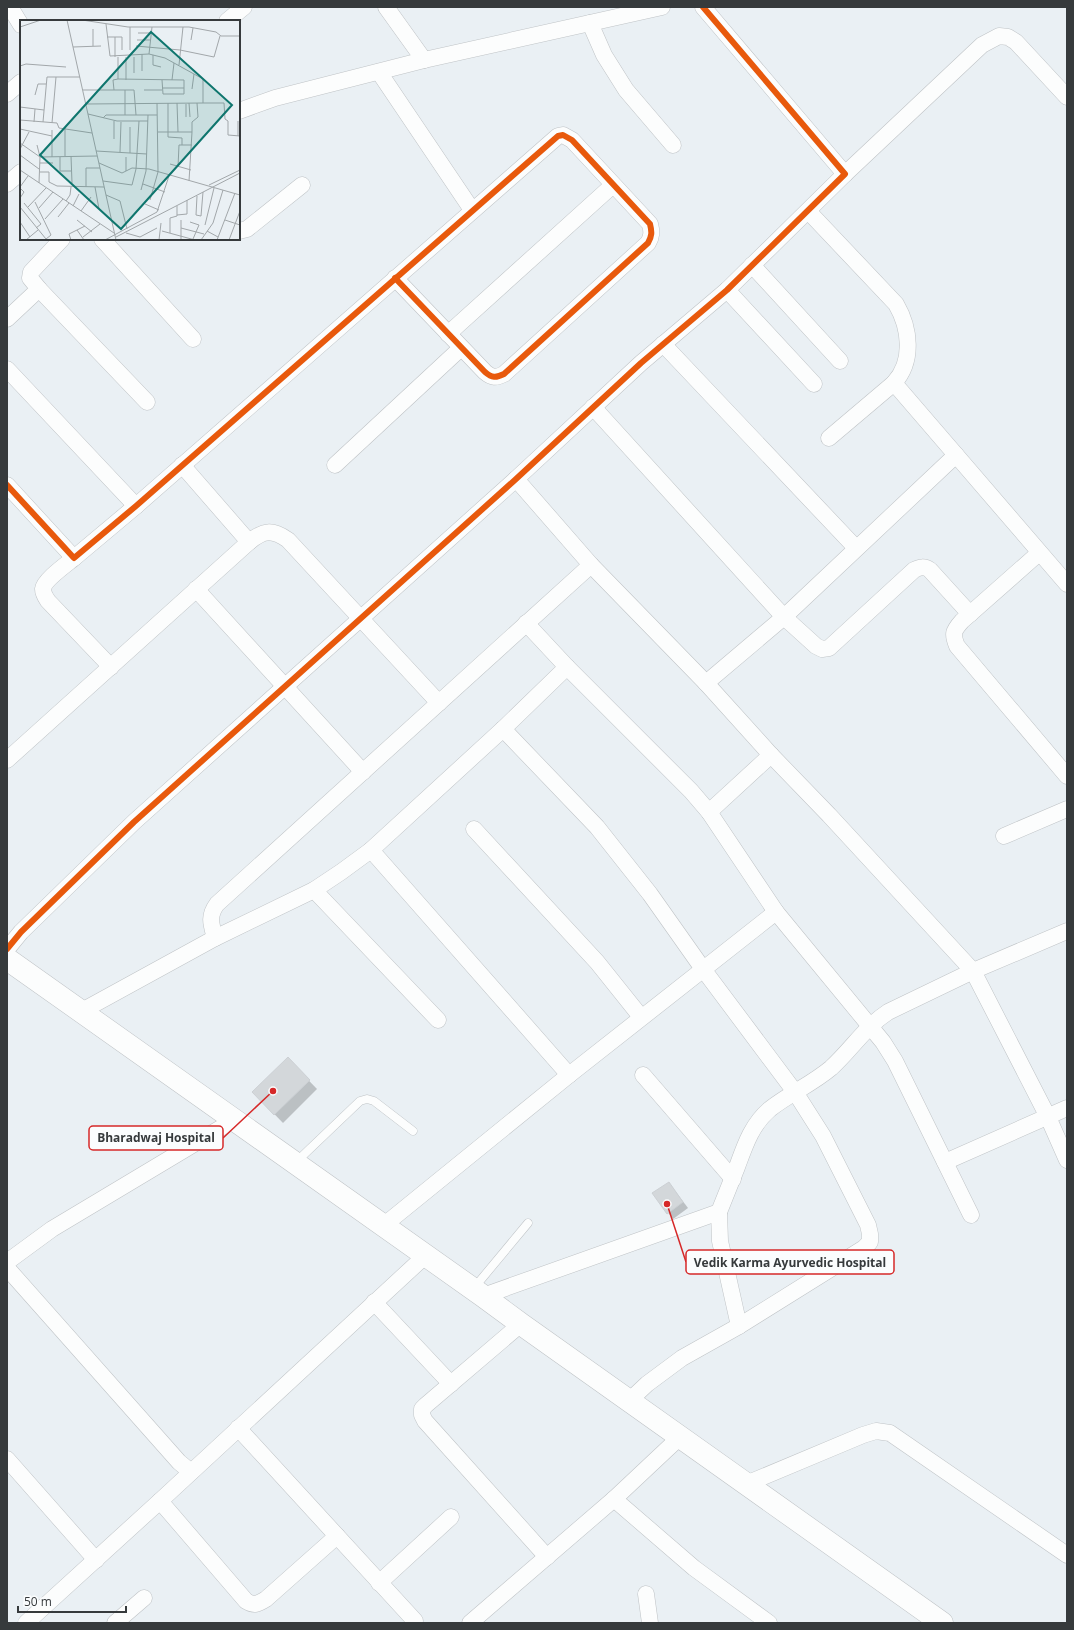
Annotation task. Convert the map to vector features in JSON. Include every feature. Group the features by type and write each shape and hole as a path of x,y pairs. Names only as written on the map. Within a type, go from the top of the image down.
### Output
{"main road":[{"path":"7,959 425,1256 478,1292 942,1623"}],"street":[{"path":"10,7 20,23"},
{"path":"228,20 244,7"},
{"path":"386,7 424,60"},
{"path":"240,112 275,98 424,60 662,7"},
{"path":"703,7 845,174"},
{"path":"590,23 604,55 626,90 673,145"},
{"path":"7,949 21,932 134,822 362,619 663,344 727,290 845,174 982,46 999,36 1008,37 1016,42 1067,97"},
{"path":"379,72 472,210"},
{"path":"7,94 20,83"},
{"path":"111,667 48,601 44,594 43,588 47,581 182,466 472,210 558,136 563,135 572,140 650,224 652,231 652,237 648,243 504,374 497,377 491,377 461,348 395,278"},
{"path":"7,184 20,173"},
{"path":"240,231 247,229 302,185"},
{"path":"448,334 613,185"},
{"path":"808,211 896,304 908,332 907,358 902,375 829,438"},
{"path":"61,240 31,272 30,278 147,402"},
{"path":"103,240 193,339"},
{"path":"752,265 840,361"},
{"path":"7,319 39,289"},
{"path":"727,290 814,384"},
{"path":"663,344 856,548"},
{"path":"335,465 461,348"},
{"path":"7,369 136,506"},
{"path":"894,383 1067,584"},
{"path":"593,407 784,616 822,650 829,648 914,570 920,567 925,567 930,570 970,614"},
{"path":"706,683 784,616 956,456"},
{"path":"182,466 249,542"},
{"path":"516,479 591,565 706,683 771,756 829,815 973,971 1048,1117 1067,1160"},
{"path":"7,485 74,558"},
{"path":"7,760 111,667 196,588 256,536 265,532 280,534 288,540 439,703"},
{"path":"1039,553 955,628 953,637 958,646 1067,776"},
{"path":"215,938 210,918 212,911 217,904 591,565"},
{"path":"196,588 363,772"},
{"path":"526,623 670,769 709,812 776,912 870,1025 895,1062 971,1215"},
{"path":"80,1012 215,938 314,890 371,850 568,667"},
{"path":"503,729 597,826 650,894 703,969 795,1092 823,1136 868,1225 870,1234 870,1242 864,1248 739,1326 682,1358 662,1372 629,1401"},
{"path":"709,812 771,756"},
{"path":"1004,836 1067,809"},
{"path":"474,829 592,956 641,1017"},
{"path":"371,850 568,1075"},
{"path":"314,890 438,1020"},
{"path":"383,1226 568,1075 776,912"},
{"path":"739,1326 720,1241 719,1212 750,1133 758,1120 770,1109 830,1069 849,1050 870,1025 888,1012 973,971 1067,930"},
{"path":"643,1075 732,1179"},
{"path":"945,1162 1067,1108"},
{"path":"7,1262 52,1230 234,1120"},
{"path":"478,1292 719,1212"},
{"path":"26,1623 425,1256"},
{"path":"7,1268 179,1462 191,1472"},
{"path":"374,1302 451,1384"},
{"path":"521,1324 422,1409 422,1415 425,1421 547,1557"},
{"path":"238,1428 415,1621"},
{"path":"746,1484 863,1435 876,1431 890,1433 1067,1556"},
{"path":"470,1623 614,1499 680,1437"},
{"path":"7,1459 96,1560"},
{"path":"614,1499 694,1568 769,1623"},
{"path":"160,1501 246,1601 251,1604 258,1604 266,1599 337,1536"},
{"path":"379,1583 451,1517"},
{"path":"646,1594 650,1623"},
{"path":"115,1623 144,1598"}],"lane":[{"path":"295,1164 360,1101 367,1099 374,1101 413,1131"},
{"path":"478,1292 528,1223"}],"building":[{"path":"288,1057 310,1080 274,1115 252,1092"},
{"path":"669,1182 683,1202 667,1214 652,1193"}],"cycle path":[{"path":"7,949 21,932 134,822 516,479 641,363 727,290 845,174 703,7"},
{"path":"7,485 74,558 136,506 558,136 563,135 572,140 650,224 651,227 651,236 648,243 504,374 496,377 485,372 395,278"}],"place":[{"name":"Bharadwaj Hospital","path":"273,1091"},
{"name":"Vedik Karma Ayurvedic Hospital","path":"667,1204"}]}
